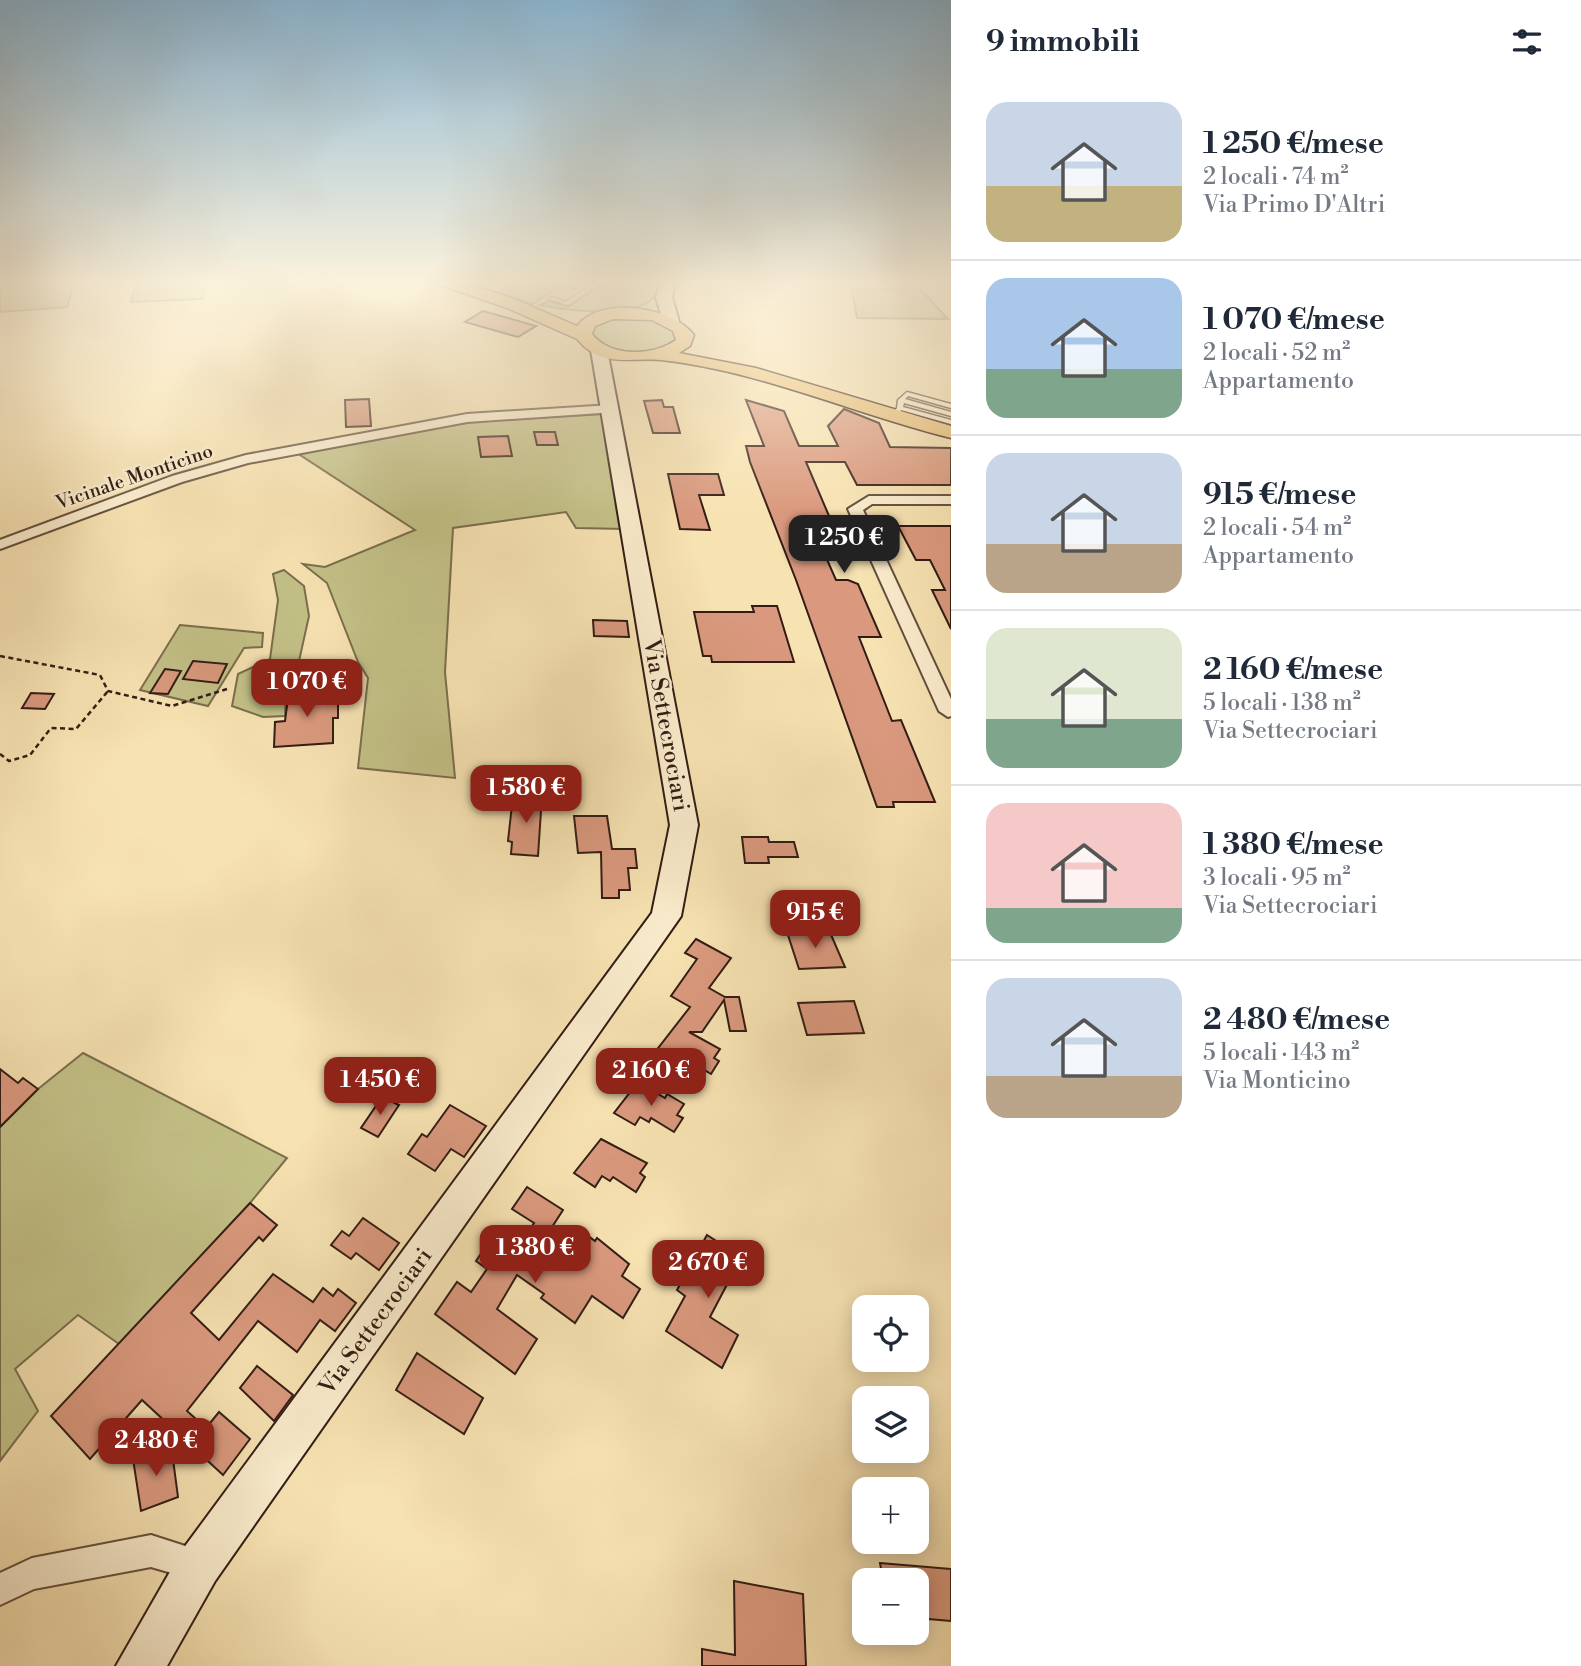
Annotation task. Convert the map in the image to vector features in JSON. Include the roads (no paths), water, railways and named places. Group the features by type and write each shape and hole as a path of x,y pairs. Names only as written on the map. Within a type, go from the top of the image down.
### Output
{"main road":[{"name":"Via Settecrociari","path":"140,1666 200,1565 666,916 684,825 601,358"},
{"path":"605,376 614,364 631,358"},
{"path":"675,358 750,372 898,408 951,432"},
{"path":"719,358 750,372"}],"street":[{"name":"Vicinale Monticino","path":"0,545 177,479 282,452 467,418 611,409"},
{"path":"950,714 855,509 869,500 951,500"},
{"path":"0,1590 32,1574 151,1550 200,1565"}],"lane":[{"path":"898,408 907,394 951,406"},
{"path":"898,408 951,414"},
{"path":"898,408 951,422"}]}
